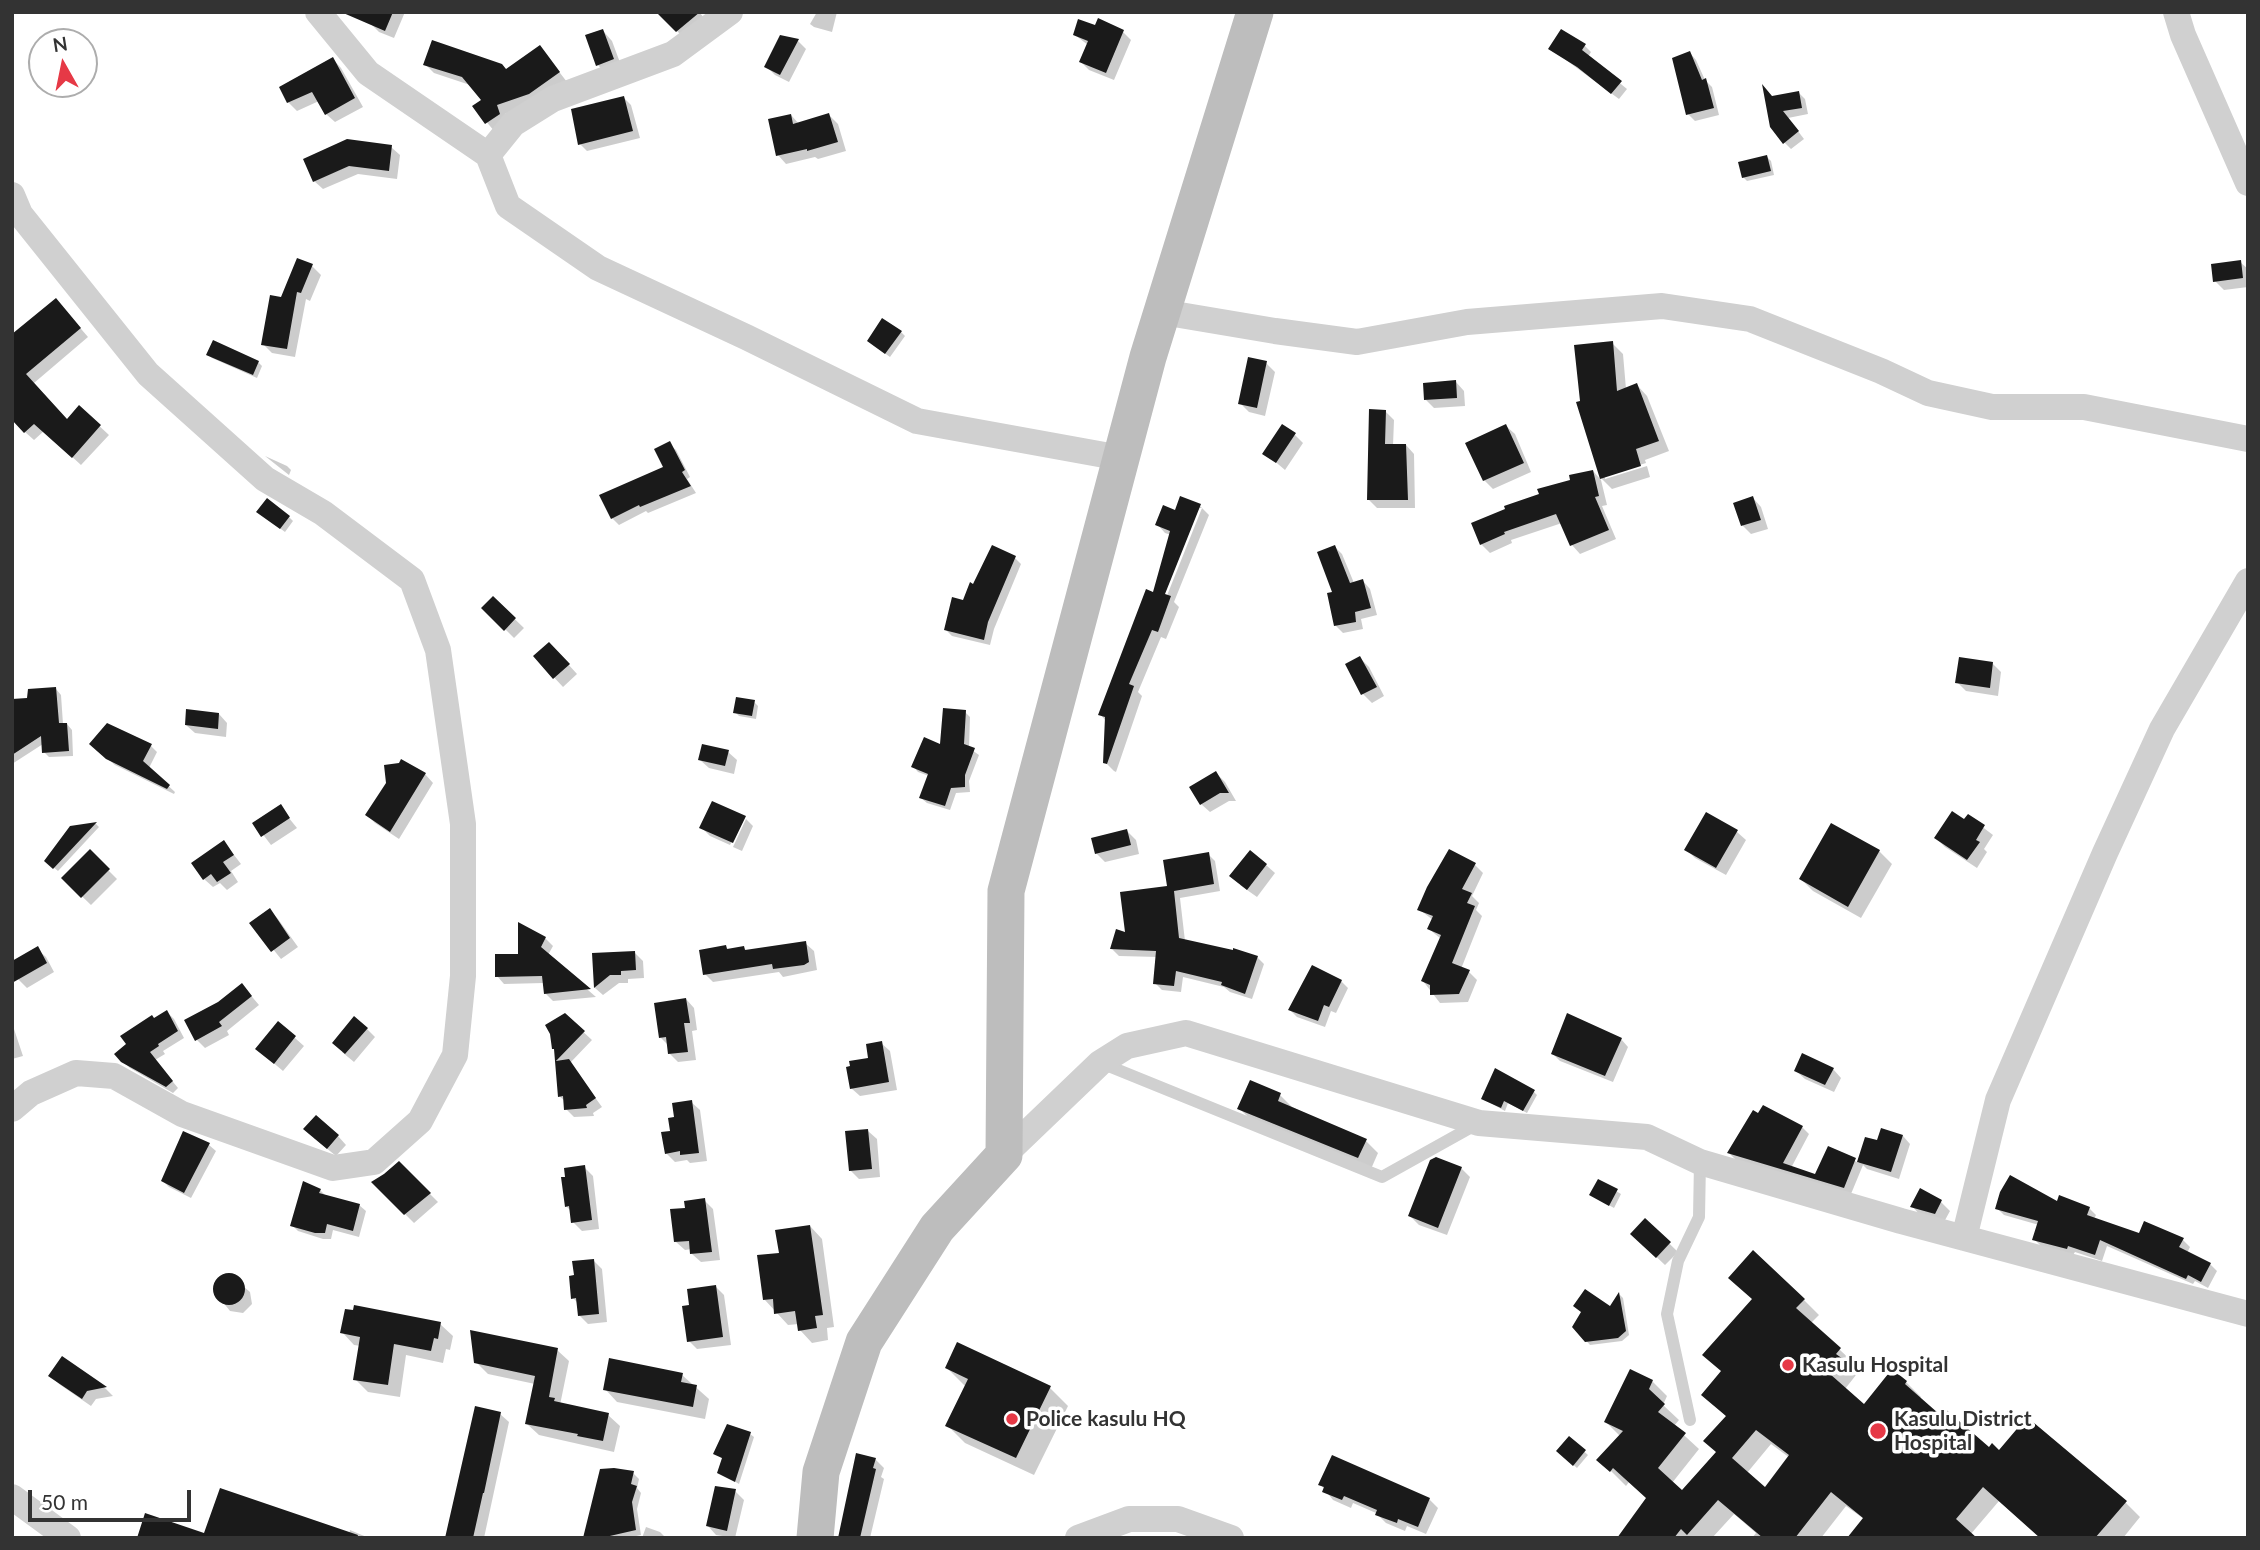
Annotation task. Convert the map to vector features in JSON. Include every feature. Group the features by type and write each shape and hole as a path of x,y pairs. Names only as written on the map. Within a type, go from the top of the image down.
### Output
{"street":[{"path":"318,12 368,73 488,155 508,206 598,268 917,421 1121,458"},
{"path":"488,155 513,124 552,99 673,54 730,12"},
{"path":"1004,1155 1006,891 1163,309 1255,12"},
{"path":"2176,12 2183,35 2248,183"},
{"path":"12,195 20,214 148,374 265,479 323,513 412,580 438,650 463,824 463,976 454,1055 421,1121 374,1162 333,1168 182,1114 114,1076 76,1073 31,1093 12,1109"},
{"path":"1163,309 1174,314 1357,342 1467,322 1662,306 1750,319 1881,371 1928,393 1992,407 2084,407 2248,439"},
{"path":"1964,1238 1998,1100 2099,866 2162,729 2248,581"},
{"path":"815,1538 821,1472 864,1342 937,1228 1004,1155 1100,1063 1127,1046 1186,1033 1479,1123 1647,1137 1700,1162 1964,1238 2246,1308"},
{"path":"12,1497 68,1538"},
{"path":"1078,1538 1129,1519 1178,1519 1231,1538"}],"lane":[{"path":"1100,1063 1382,1177 1479,1123"},
{"path":"1690,1420 1667,1314 1678,1261 1699,1217 1700,1162"}],"building":[{"path":"341,12 393,12 385,31"},
{"path":"656,12 700,12 676,32"},
{"path":"1098,18 1124,30 1106,73 1079,62 1088,41 1073,35 1078,19 1095,25"},
{"path":"603,29 614,59 596,66 585,35"},
{"path":"1561,29 1586,44 1582,50 1622,81 1611,94 1577,67 1548,49"},
{"path":"780,35 799,39 780,75 764,67"},
{"path":"432,40 502,64 506,69 540,45 560,72 529,94 497,105 500,114 485,124 472,106 481,100 462,77 423,65"},
{"path":"1690,51 1702,80 1706,78 1714,108 1686,115 1672,58"},
{"path":"333,57 355,98 325,115 312,92 287,103 279,87"},
{"path":"1762,84 1772,96 1799,91 1802,108 1783,111 1799,131 1783,144 1770,127"},
{"path":"624,96 633,131 578,145 571,109"},
{"path":"829,113 838,142 776,156 768,119 791,114 793,124"},
{"path":"347,139 392,145 389,171 349,166 313,182 303,159"},
{"path":"1767,155 1771,171 1742,178 1738,162"},
{"path":"297,258 313,264 301,293 297,292 287,349 261,345 270,295 281,297"},
{"path":"2241,260 2243,278 2213,282 2211,264"},
{"path":"56,298 81,328 26,374 67,419 79,405 101,425 72,458 34,424 24,433 12,420 12,334"},
{"path":"882,318 902,331 885,354 867,341"},
{"path":"213,340 259,361 253,375 206,355"},
{"path":"1613,341 1617,391 1637,383 1659,441 1636,449 1641,466 1600,479 1576,402 1580,401 1574,345"},
{"path":"1248,357 1267,361 1257,408 1238,404"},
{"path":"1456,380 1457,398 1424,400 1423,383"},
{"path":"1369,409 1386,410 1385,444 1406,444 1408,500 1367,500"},
{"path":"1282,424 1296,433 1276,463 1262,454"},
{"path":"1506,424 1524,463 1483,481 1465,443"},
{"path":"670,441 685,470 682,472 691,486 640,507 639,505 611,519 599,495 663,467 654,449"},
{"path":"1593,470 1599,496 1595,497 1609,530 1570,546 1556,514 1504,532 1505,534 1480,545 1471,523 1505,509 1504,506 1539,494 1537,489 1570,480 1569,475"},
{"path":"1180,496 1201,504 1165,594 1171,596 1158,632 1152,630 1129,684 1134,686 1107,764 1103,763 1105,717 1098,715 1146,589 1153,592 1170,531 1155,525 1163,505 1175,510"},
{"path":"1753,496 1761,520 1741,526 1733,503"},
{"path":"267,498 290,516 280,529 256,512"},
{"path":"992,545 1016,556 988,622 984,640 944,630 952,597 963,600 970,582 973,584"},
{"path":"1335,545 1350,583 1363,579 1371,608 1355,612 1356,622 1334,626 1327,593 1332,592 1317,552"},
{"path":"493,596 516,618 504,631 481,608"},
{"path":"549,642 570,664 553,679 533,656"},
{"path":"1360,656 1377,687 1361,695 1345,664"},
{"path":"1959,657 1993,662 1990,688 1955,683"},
{"path":"56,687 59,723 67,723 69,751 42,753 41,736 12,755 12,699 27,698 28,689"},
{"path":"736,697 755,700 752,716 733,713"},
{"path":"943,708 966,710 964,744 975,748 965,775 965,787 951,788 945,806 919,798 928,774 911,767 924,737 940,744"},
{"path":"186,709 219,713 218,729 185,725"},
{"path":"107,723 152,744 143,761 170,785 167,789 106,759 89,744"},
{"path":"702,744 729,750 725,766 698,760"},
{"path":"401,759 426,773 390,832 365,815 386,783 384,765 399,763"},
{"path":"1216,771 1229,793 1220,793 1200,805 1189,787"},
{"path":"712,801 746,816 733,843 699,828"},
{"path":"281,804 290,818 261,837 252,823"},
{"path":"1952,811 1964,819 1968,814 1985,825 1976,840 1980,842 1967,860 1934,838"},
{"path":"1706,812 1738,830 1716,868 1684,850"},
{"path":"97,822 53,869 44,861 70,826"},
{"path":"1831,823 1880,850 1848,907 1799,879"},
{"path":"1127,829 1131,845 1095,854 1091,838"},
{"path":"224,840 234,855 223,862 231,873 217,882 211,874 203,880 191,863"},
{"path":"90,849 110,869 81,898 61,878"},
{"path":"1449,849 1476,863 1462,889 1472,893 1467,903 1475,906 1452,963 1470,970 1459,994 1430,995 1430,985 1421,981 1441,935 1427,929 1433,916 1417,910"},
{"path":"1250,850 1267,864 1247,890 1229,876"},
{"path":"1209,852 1214,884 1174,891 1179,938 1233,948 1258,956 1245,994 1221,985 1222,982 1176,971 1174,986 1153,984 1156,951 1110,949 1116,929 1125,932 1120,892 1167,886 1163,860"},
{"path":"270,908 290,938 271,952 249,923"},
{"path":"518,922 546,937 541,947 591,989 544,994 542,976 495,977 495,954 518,954"},
{"path":"806,941 809,962 804,965 773,969 772,964 703,975 699,950 726,945 727,949 744,946 745,950"},
{"path":"38,946 47,963 12,983 12,961"},
{"path":"635,951 636,970 610,975 594,988 592,953"},
{"path":"1312,965 1342,980 1329,1007 1324,1005 1318,1021 1288,1010"},
{"path":"242,983 252,996 219,1022 222,1026 195,1041 184,1020 218,1002"},
{"path":"686,998 690,1023 684,1023 688,1052 668,1054 666,1037 659,1038 654,1003"},
{"path":"167,1010 178,1031 150,1052 173,1081 166,1087 121,1062 114,1054 126,1044 120,1036 152,1015 154,1018"},
{"path":"565,1013 585,1031 556,1061 569,1059 596,1098 586,1105 587,1108 564,1110 563,1096 558,1097 554,1049 545,1025"},
{"path":"1567,1013 1622,1038 1605,1076 1551,1054"},
{"path":"354,1016 368,1028 345,1054 332,1043"},
{"path":"278,1021 296,1036 274,1064 255,1049"},
{"path":"882,1041 889,1082 850,1089 846,1067 850,1066 849,1061 868,1058 866,1044"},
{"path":"1802,1053 1834,1068 1825,1085 1794,1071"},
{"path":"1495,1068 1535,1090 1523,1111 1504,1101 1501,1108 1481,1099"},
{"path":"1250,1080 1281,1093 1278,1101 1367,1139 1358,1158 1237,1109"},
{"path":"692,1100 699,1153 680,1155 680,1151 665,1154 661,1132 670,1131 668,1118 674,1117 672,1103"},
{"path":"1763,1105 1803,1126 1783,1163 1815,1174 1828,1146 1856,1158 1844,1188 1727,1153 1753,1110 1758,1113"},
{"path":"316,1115 339,1135 327,1149 303,1129"},
{"path":"1881,1128 1903,1135 1891,1172 1857,1162 1865,1137 1877,1140"},
{"path":"868,1129 872,1169 849,1171 845,1131"},
{"path":"183,1131 210,1143 184,1193 161,1181"},
{"path":"1436,1157 1462,1167 1438,1228 1408,1216 1430,1160"},
{"path":"399,1161 431,1193 404,1215 371,1182"},
{"path":"585,1165 592,1220 571,1223 569,1206 565,1207 561,1177 565,1177 564,1168"},
{"path":"2010,1175 2057,1201 2059,1195 2090,1207 2087,1215 2139,1233 2144,1221 2184,1238 2179,1247 2211,1263 2201,1282 2188,1275 2186,1279 2100,1240 2095,1255 2068,1246 2067,1249 2032,1240 2038,1221 1995,1209 2000,1192"},
{"path":"1598,1179 1618,1189 1609,1206 1589,1195"},
{"path":"303,1181 321,1189 319,1193 360,1204 353,1231 327,1224 325,1233 315,1233 290,1226"},
{"path":"1920,1188 1942,1200 1935,1214 1910,1207"},
{"path":"705,1198 712,1252 690,1254 689,1241 674,1242 670,1209 685,1208 684,1201"},
{"path":"1645,1218 1671,1242 1656,1258 1630,1234"},
{"path":"810,1225 823,1315 815,1316 817,1328 798,1331 795,1311 774,1314 773,1299 763,1300 757,1255 779,1253 775,1230"},
{"path":"1753,1250 1805,1299 1796,1308 1841,1348 1836,1354 1843,1359 1830,1374 1864,1404 1892,1369 1938,1413 1943,1407 1989,1447 1992,1443 1999,1450 2027,1417 2127,1501 2095,1538 2040,1538 1983,1487 1956,1519 1977,1538 1847,1538 1863,1518 1831,1492 1795,1538 1763,1538 1718,1500 1687,1535 1681,1529 1674,1538 1617,1538 1646,1498 1613,1468 1610,1472 1596,1460 1623,1431 1604,1422 1630,1369 1653,1380 1649,1389 1665,1404 1658,1412 1686,1433 1658,1468 1682,1490 1716,1452 1703,1441 1726,1416 1701,1395 1721,1371 1702,1355 1752,1299 1728,1278","holes":["1756,1430 1789,1455 1765,1487 1732,1458"]},
{"path":"594,1259 599,1314 578,1316 576,1298 571,1299 569,1276 574,1275 572,1261"},
{"path":"229,1273 240,1278 245,1289 240,1300 229,1305 218,1300 213,1289 218,1278"},
{"path":"716,1285 723,1337 687,1342 682,1306 689,1305 687,1289"},
{"path":"1585,1289 1610,1306 1619,1292 1626,1331 1618,1338 1585,1342 1572,1327 1581,1312 1573,1306"},
{"path":"354,1305 441,1322 438,1339 434,1338 431,1351 394,1344 388,1385 353,1380 360,1337 340,1333 345,1309 353,1310"},
{"path":"470,1330 558,1348 549,1397 555,1398 554,1401 609,1413 603,1441 525,1424 535,1376 474,1363"},
{"path":"957,1342 1051,1386 1016,1458 945,1426 968,1379 945,1368"},
{"path":"62,1356 107,1387 87,1391 82,1399 48,1376"},
{"path":"609,1358 683,1373 681,1382 697,1385 693,1407 603,1390"},
{"path":"475,1406 501,1412 484,1493 473,1538 445,1538"},
{"path":"727,1424 751,1432 735,1482 717,1473 722,1458 713,1454"},
{"path":"1569,1436 1586,1450 1573,1466 1556,1451"},
{"path":"856,1453 876,1458 873,1468 876,1469 860,1538 838,1538"},
{"path":"1332,1455 1430,1498 1418,1527 1398,1519 1397,1523 1375,1515 1377,1510 1344,1496 1342,1500 1322,1492 1324,1487 1318,1485"},
{"path":"600,1469 634,1471 631,1484 637,1486 632,1502 636,1530 601,1538 583,1538"},
{"path":"715,1486 736,1489 727,1531 706,1526"},
{"path":"220,1488 358,1535 357,1538 137,1538 145,1513 204,1533"}],"place":[{"name":"Kasulu Hospital","path":"1788,1365"},
{"name":"Police kasulu HQ","path":"1012,1419"},
{"name":"Kasulu District Hospital","path":"1878,1431"}]}
